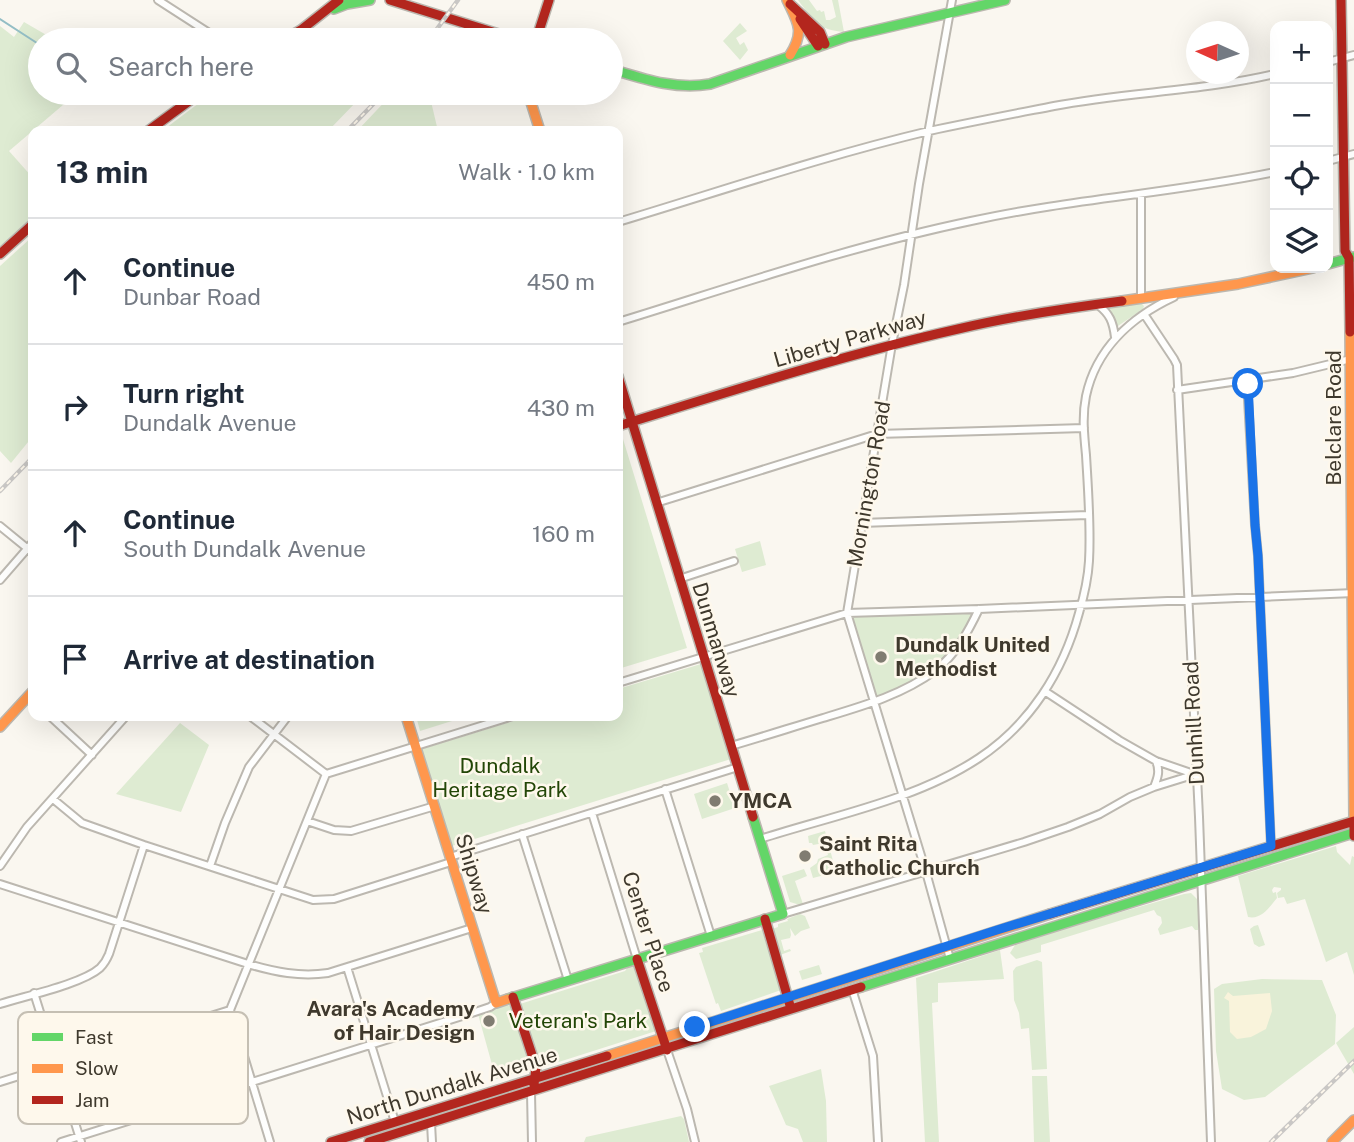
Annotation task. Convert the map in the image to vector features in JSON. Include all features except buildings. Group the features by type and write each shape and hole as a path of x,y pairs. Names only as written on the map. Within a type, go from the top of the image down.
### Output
{"street":[{"path":"158,0 201,28"},
{"path":"304,28 340,0"},
{"path":"326,12 347,4 370,0"},
{"path":"425,11 426,0"},
{"path":"540,28 549,0"},
{"path":"787,0 820,32 822,45"},
{"path":"787,0 822,45"},
{"path":"787,0 801,31 801,38 789,57"},
{"name":"Mornington Road","path":"950,959 847,612 952,0"},
{"path":"623,72 666,85 696,87 846,37 1005,0"},
{"name":"Belclare Road","path":"1341,0 1345,251 1351,257 1354,834"},
{"path":"394,1 478,28"},
{"path":"813,25 833,35 846,37"},
{"path":"1333,60 1354,55"},
{"path":"623,220 789,170 928,132 1099,99 1218,85 1270,75"},
{"path":"155,126 184,105"},
{"path":"532,105 538,126"},
{"path":"1333,160 1354,154"},
{"path":"623,320 826,257 912,234 1021,210 1141,195 1270,173"},
{"path":"1141,195 1141,298"},
{"path":"0,254 28,229"},
{"path":"1333,262 1351,257"},
{"name":"Liberty Parkway","path":"623,425 892,344 996,320 1180,293 1288,273"},
{"path":"760,839 902,795 937,781 980,758 1023,719 1046,692 1067,653 1086,589 1089,564 1084,428 1090,382 1099,360 1115,337 1156,305 1180,293"},
{"path":"1096,304 1108,313 1115,337"},
{"name":"Dunhill Road","path":"1143,314 1177,365 1212,1142"},
{"path":"1177,390 1247,381 1352,362"},
{"path":"1247,381 1271,846"},
{"name":"Dunmanway","path":"623,392 783,914"},
{"path":"656,503 877,434 1084,428"},
{"path":"861,523 1088,515"},
{"path":"0,526 28,549"},
{"path":"0,580 28,553"},
{"path":"679,579 734,561"},
{"path":"623,681 847,612 1354,593"},
{"path":"731,746 899,693 937,669 959,645 979,609"},
{"path":"1046,692 1156,761 1196,774"},
{"path":"0,727 28,700"},
{"path":"55,721 92,755"},
{"path":"0,866 20,835 123,721"},
{"path":"256,721 326,774"},
{"path":"210,866 247,771 284,721"},
{"name":"Shipway","path":"408,721 496,1003"},
{"path":"326,774 497,721"},
{"path":"1154,787 1159,769 1156,761"},
{"path":"53,799 82,823 313,900 334,899 522,835 738,767"},
{"path":"224,1012 230,1010 326,774"},
{"path":"248,1083 482,1010 568,979 1024,842 1100,814 1154,787 1196,774"},
{"path":"665,789 711,936"},
{"path":"307,821 334,830 351,831 435,806"},
{"name":"Center Place","path":"592,813 687,1109 695,1142"},
{"name":"North Dundalk Avenue","path":"331,1142 536,1079 997,930 1354,821"},
{"name":"North Dundalk Avenue","path":"369,1142 667,1050 1076,918 1354,834"},
{"path":"522,835 568,979"},
{"path":"0,1003 73,982 98,969 109,954 144,845"},
{"path":"0,884 277,972 328,973 472,928"},
{"path":"765,919 791,1009"},
{"path":"347,967 395,1122"},
{"path":"852,989 873,1056 878,1142"},
{"path":"34,993 40,1012"},
{"path":"513,998 536,1067 536,1079 531,1093 532,1142"},
{"path":"248,1069 270,1142"},
{"path":"0,1082 18,1076"},
{"path":"1332,1142 1354,1119"},
{"path":"431,1123 432,1142"},
{"path":"61,1142 80,1139 125,1124"}],"green space":[{"path":"798,0 809,0 817,11 824,11 826,20 830,20 836,17 832,0 838,0 844,32 828,29 817,23"},
{"path":"24,22 34,28 28,28 28,105 63,105 38,126 28,126 28,135 9,151 28,172 28,221 0,246 0,26 14,37"},
{"path":"740,23 747,31 736,38 740,45 744,42 748,50 740,60 723,41"},
{"path":"353,105 333,126 169,126 195,106"},
{"path":"382,105 432,105 437,126 362,126"},
{"path":"28,241 28,442 11,463 0,451 0,266"},
{"path":"1141,303 1143,309 1115,328 1107,307"},
{"path":"623,439 687,648 623,667"},
{"path":"760,541 766,565 742,572 735,549"},
{"path":"970,612 972,618 954,648 943,660 916,680 875,699 852,618 857,615"},
{"name":"Dundalk Heritage Park","path":"701,664 731,759 452,846 422,749 514,721 623,721 623,687"},
{"path":"417,721 452,721 420,731"},
{"path":"180,723 209,745 181,812 116,794"},
{"name":"YMCA","path":"727,783 735,808 702,819 694,794"},
{"path":"825,831 836,872 813,878 810,868 818,859 828,855 824,843 813,845 809,843 808,836"},
{"path":"1336,846 1337,852 1350,865 1352,856 1354,857 1354,975 1347,952 1326,962 1305,899 1287,904 1284,897 1278,898 1277,893 1281,888 1274,887 1272,890 1273,893 1276,892 1277,898 1271,906 1257,917 1248,917 1238,876"},
{"path":"804,869 807,876 795,881 803,904 800,905 790,902 782,876"},
{"path":"1191,893 1198,900 1198,930 1192,926 1160,935 1158,929 1162,923 1161,917 1154,910 1041,945 1041,952 1016,959 1010,953 1017,942"},
{"path":"800,914 805,916 810,928 795,936 790,928 790,938 781,940 784,951 791,951 780,955 772,929"},
{"path":"1258,925 1265,945 1259,947 1254,944 1250,929"},
{"path":"762,930 781,990 721,1011 718,1003 716,1004 699,953 703,952 702,948"},
{"path":"1000,950 1004,979 938,983 938,1002 932,1003 939,1142 925,1142 916,978"},
{"path":"1037,960 1042,962 1047,1069 1032,1070 1029,1028 1021,1029 1014,1000 1013,971 1016,967"},
{"name":"Veteran's Park","path":"630,964 636,967 656,1031 543,1067 540,1065 520,1004 625,971"},
{"path":"819,965 822,974 802,980 799,971"},
{"path":"1262,979 1322,980 1336,1015 1335,1044 1265,1097 1244,1100 1222,1089 1216,1051 1214,989 1222,984"},
{"path":"507,1005 513,1007 529,1069 496,1079 478,1014"},
{"path":"1354,1027 1354,1074 1336,1043"},
{"path":"821,1069 826,1101 827,1142 803,1142 798,1129 786,1125 769,1086"},
{"path":"1032,1076 1047,1076 1050,1142 1034,1142"},
{"path":"681,1116 689,1142 584,1142 586,1137"}],"sand":[{"path":"1228,992 1233,996 1270,993 1272,1011 1266,1029 1251,1037 1237,1039 1230,1032 1229,1001 1224,998"}],"waterway":[{"path":"0,19 28,37"}],"railway":[{"path":"438,28 458,0"},
{"path":"352,126 372,105"},
{"path":"0,491 28,462"},
{"path":"1271,1142 1354,1061"}],"traffic: fast":[{"path":"334,9 370,0"},
{"path":"623,73 672,85 710,84 846,37 1005,0"},
{"path":"1333,263 1353,257"},
{"path":"508,999 783,914 753,817"},
{"path":"861,987 1353,833"}],"traffic: slow":[{"path":"787,0 799,33 790,55"},
{"path":"532,105 538,126"},
{"path":"1122,301 1238,284 1290,273"},
{"path":"1350,332 1354,821"},
{"path":"0,727 28,696"},
{"path":"408,721 496,1003 508,999"},
{"path":"607,1056 1050,914"},
{"path":"1332,1142 1354,1120"}],"traffic: jam":[{"path":"304,28 339,0"},
{"path":"390,0 480,28"},
{"path":"540,28 549,0"},
{"path":"1341,0 1345,251 1349,258 1350,332"},
{"path":"790,4 820,32 825,44"},
{"path":"800,19 818,46"},
{"path":"155,126 184,105"},
{"path":"0,254 28,229"},
{"path":"623,424 787,374 915,339 1019,316 1122,301"},
{"path":"623,392 753,817"},
{"path":"1050,914 1354,821 1354,836"},
{"path":"765,919 791,1009"},
{"path":"637,959 667,1050"},
{"path":"369,1142 861,987"},
{"path":"513,997 536,1067 534,1085"},
{"path":"331,1142 607,1056"}],"place":[{"name":"Dundalk United Methodist","path":"881,657"},
{"name":"YMCA","path":"715,801"},
{"name":"Saint Rita Catholic Church","path":"805,856"},
{"name":"Avara's Academy of Hair Design","path":"489,1021"}],"route":[{"path":"695,1027 1271,846 1248,384"}]}
